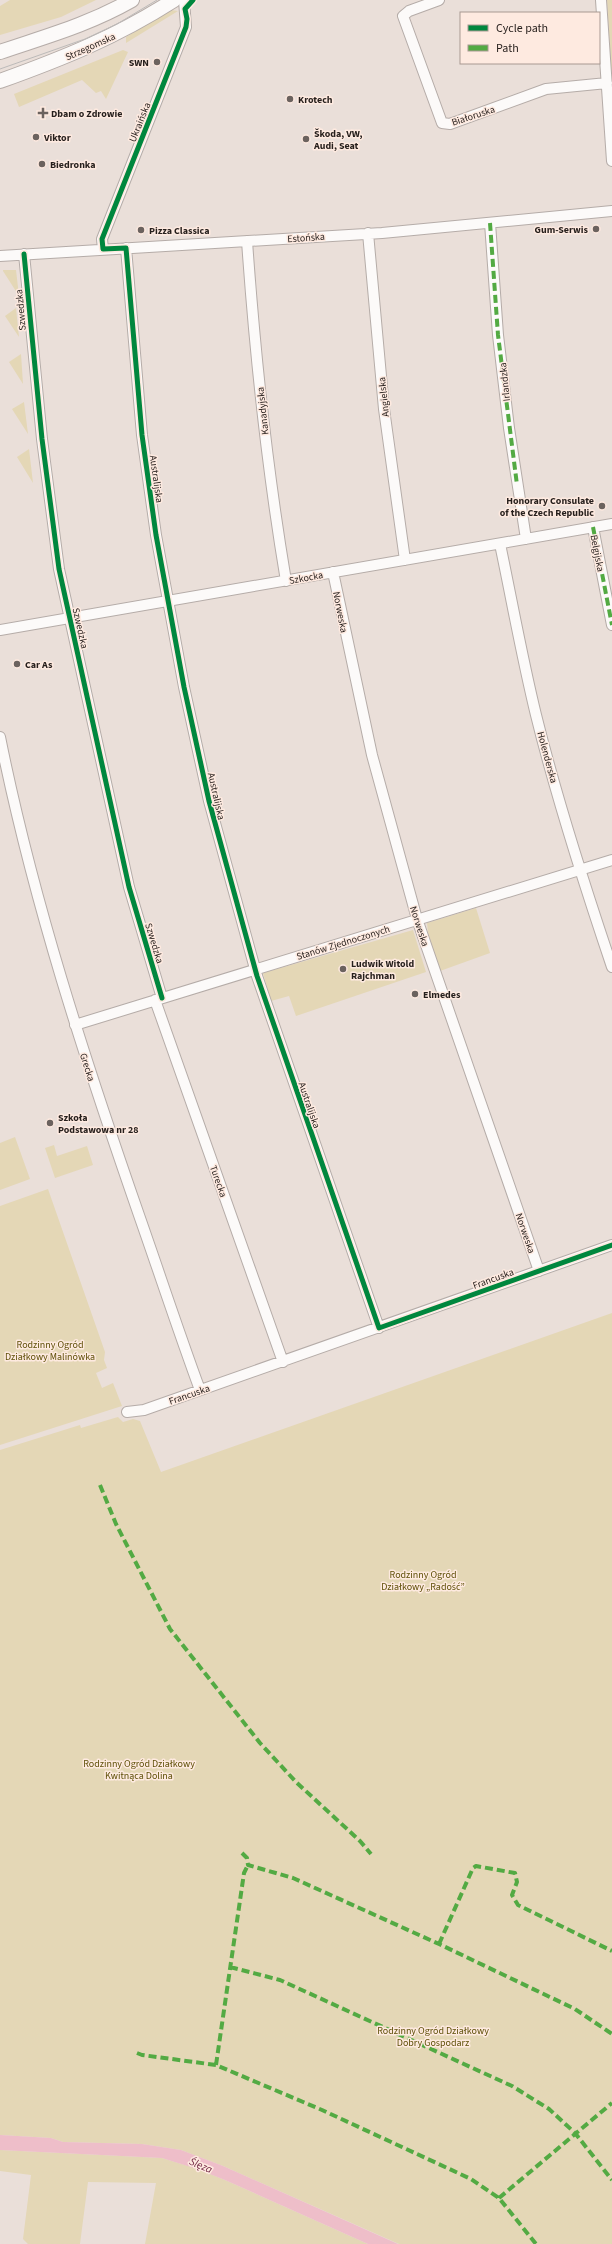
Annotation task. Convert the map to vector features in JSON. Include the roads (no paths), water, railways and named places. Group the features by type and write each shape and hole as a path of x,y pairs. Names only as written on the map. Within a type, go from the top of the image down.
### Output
{"main road":[{"path":"0,52 51,37 87,23 132,0"},
{"name":"Strzegomska","path":"0,81 106,40 143,20 174,0"}],"street":[{"name":"Ukraińska","path":"103,249 102,239 186,27 184,0"},
{"name":"Białoruska","path":"439,0 409,11 403,16 442,123 450,124 546,89 607,83"},
{"path":"601,0 612,161"},
{"name":"Estońska","path":"0,256 368,234 612,212"},
{"name":"Irlandzka","path":"490,223 498,335 507,413 526,539"},
{"name":"Angielska","path":"368,234 384,409 405,560"},
{"name":"Kanadyjska","path":"248,241 251,301 266,450 286,581"},
{"name":"Australijska","path":"126,248 142,435 167,601 209,801 255,969 379,1328"},
{"name":"Szwedzka","path":"24,254 48,488 59,569 128,887 159,999"},
{"name":"Szkocka","path":"0,630 612,524"},
{"name":"Belgijska","path":"593,527 612,625"},
{"name":"Holenderska","path":"500,544 534,707 580,870 612,967"},
{"name":"Norweska","path":"333,572 370,747 417,919 539,1271"},
{"name":"Grecka","path":"0,737 25,847 75,1025 94,1087 200,1390"},
{"name":"Stanów Zjednoczonych","path":"75,1025 612,860"},
{"name":"Turecka","path":"159,999 283,1362"},
{"name":"Francuska","path":"127,1412 144,1410 612,1245"}],"water":[{"name":"Ślęza","path":"0,2135 51,2138 63,2142 142,2144 181,2150 223,2166 398,2244 368,2244 225,2180 162,2158 0,2150"}],"tram line":[{"path":"0,69 85,39 117,24 157,0"}],"place":[{"name":"SWN","path":"157,62"},
{"name":"Krotech","path":"290,99"},
{"name":"Dbam o Zdrowie","path":"43,113"},
{"name":"Viktor","path":"36,137"},
{"name":"Škoda, VW, Audi, Seat","path":"306,139"},
{"name":"Biedronka","path":"42,164"},
{"name":"Gum-Serwis","path":"596,229"},
{"name":"Pizza Classica","path":"141,230"},
{"name":"Honorary Consulate of the Czech Republic","path":"602,506"},
{"name":"Car As","path":"17,664"},
{"name":"Ludwik Witold Rajchman","path":"343,969"},
{"name":"Elmedes","path":"415,994"},
{"name":"Szkoła Podstawowa nr 28","path":"50,1123"}],"park label":[{"name":"Rodzinny Ogród Działkowy Malinówka","path":"50,1350"},
{"name":"Rodzinny Ogród Działkowy „Radość”","path":"423,1580"},
{"name":"Rodzinny Ogród Działkowy Kwitnąca Dolina","path":"139,1768"},
{"name":"Rodzinny Ogród Działkowy Dobry Gospodarz","path":"433,2036"}]}
